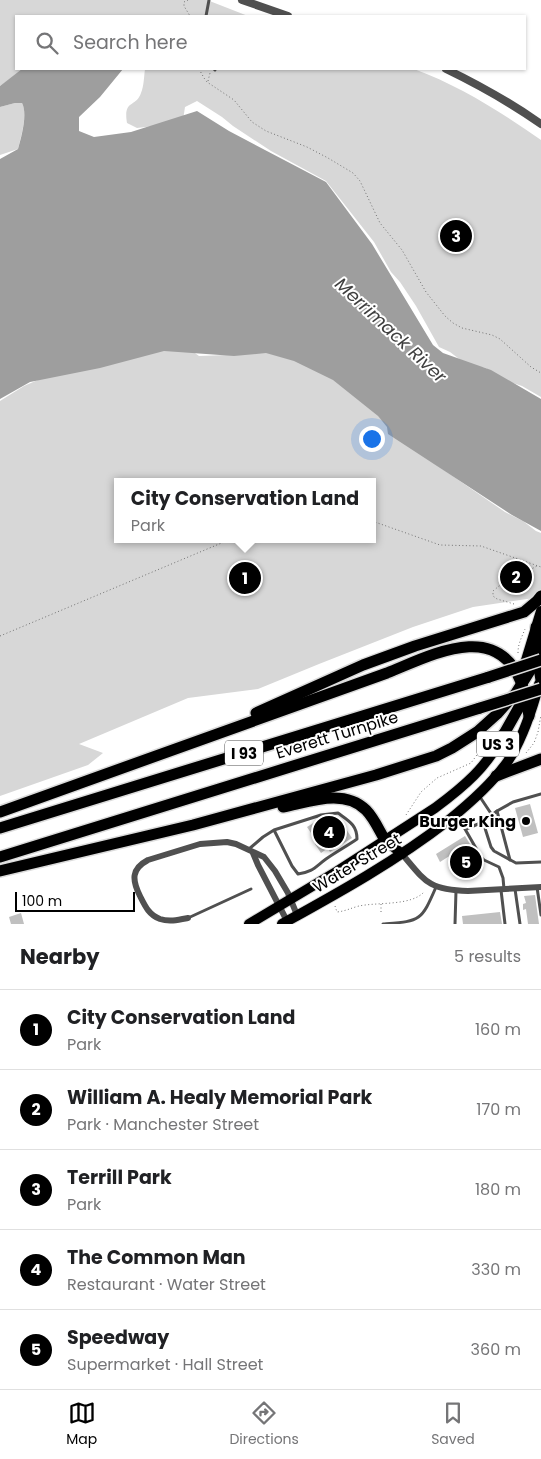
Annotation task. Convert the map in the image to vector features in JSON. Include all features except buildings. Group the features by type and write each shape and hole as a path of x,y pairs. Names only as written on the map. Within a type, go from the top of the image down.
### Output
{"highway":[{"path":"172,750 363,665 415,646 524,612 541,596"},
{"path":"0,871 217,818 376,775 436,756 477,732 497,714 540,668 532,626"},
{"path":"0,812 387,673 443,651 461,647 483,647 502,656 511,663 529,716"},
{"name":"Everett Turnpike","path":"0,828 489,677 540,668"},
{"path":"496,737 518,709 521,688"},
{"name":"Everett Turnpike","path":"0,857 541,689"},
{"path":"496,776 541,759"},
{"path":"217,818 333,798 343,798 360,805 367,811 385,840"}],"main road":[{"path":"521,688 532,626 541,612"},
{"name":"US 3","path":"478,795 496,776 512,754 529,716 540,668"},
{"name":"Water Street","path":"249,924 435,808 463,786 490,757 496,737"},
{"name":"Water Street","path":"286,923 299,918 371,875 432,833 478,795"},
{"path":"385,840 402,854"}],"street":[{"path":"242,0 285,15"},
{"path":"448,70 468,79 541,124"},
{"path":"188,918 168,921 158,918 148,911 135,885 136,870 140,864 148,860 200,844 227,842 264,857 275,871 291,899 299,918"},
{"path":"251,852 286,923"},
{"path":"402,854 423,879 436,887 456,891 539,887"}],"lane":[{"path":"206,15 209,0"},
{"path":"466,829 483,822 512,802 541,794"},
{"path":"478,795 492,816"},
{"path":"497,812 510,860"},
{"path":"251,852 263,837 274,830 320,815 338,813 350,822 357,831 357,839 325,860 315,870 298,874 274,830"},
{"path":"457,814 481,857 499,867 503,878 505,924"},
{"path":"483,822 494,851 516,863 541,862"},
{"path":"383,924 412,923 425,910 436,887"},
{"path":"539,887 541,915"},
{"path":"515,888 520,924"},
{"path":"188,918 251,889"},
{"path":"455,924 456,891"}],"path":[{"path":"188,0 184,2 184,6 189,15"},
{"path":"200,70 207,82 234,100 252,122 266,131 314,151 353,173 365,189 380,222 402,250 426,292 445,316 462,328 492,335 500,339 531,367 541,373"},
{"path":"207,82 213,70"},
{"path":"376,522 440,544 481,546 541,566"},
{"path":"0,636 221,543"},
{"path":"517,605 497,599 493,596 493,591 538,566"},
{"path":"519,656 518,646 532,626"},
{"path":"526,754 534,743 541,716"},
{"path":"406,815 421,792 437,778 470,763 496,737"},
{"path":"335,906 336,912 347,911 358,906 409,900 421,896 424,892"},
{"path":"381,903 381,913"}],"shaded area":[{"path":"0,0 207,0 245,15 15,15 15,70 23,70 0,86"},
{"path":"145,70 416,70 448,83 480,100 541,140 541,397 522,386 492,374 486,368 467,365 450,352 439,347 416,306 391,272 374,242 326,181 271,151 197,101 185,107 183,120 137,128 127,123 128,107 139,98"},
{"path":"22,103 24,108 23,126 18,149 0,155 0,107"},
{"path":"188,348 199,356 260,351 316,361 366,401 403,442 505,512 541,533 541,597 473,607 413,627 258,689 188,698 79,744 103,753 88,765 0,796 0,401 24,386 54,373 110,355"}],"water":[{"name":"Merrimack River","path":"21,70 122,70 100,97 79,117 79,131 94,137 131,132 197,111 229,131 326,182 372,244 433,345 443,353 491,370 541,399 541,531 512,515 388,434 387,427 378,416 333,380 294,361 266,353 234,356 164,351 100,368 30,382 0,399 0,159 18,149 23,126 24,108 22,103 0,107 0,86"}],"place":[{"name":"Terrill Park","path":"456,236"},
{"name":"William A. Healy Memorial Park","path":"516,577"},
{"name":"City Conservation Land","path":"245,578"},
{"name":"Burger King","path":"526,821"},
{"name":"The Common Man","path":"329,832"},
{"name":"Speedway","path":"466,862"}]}
